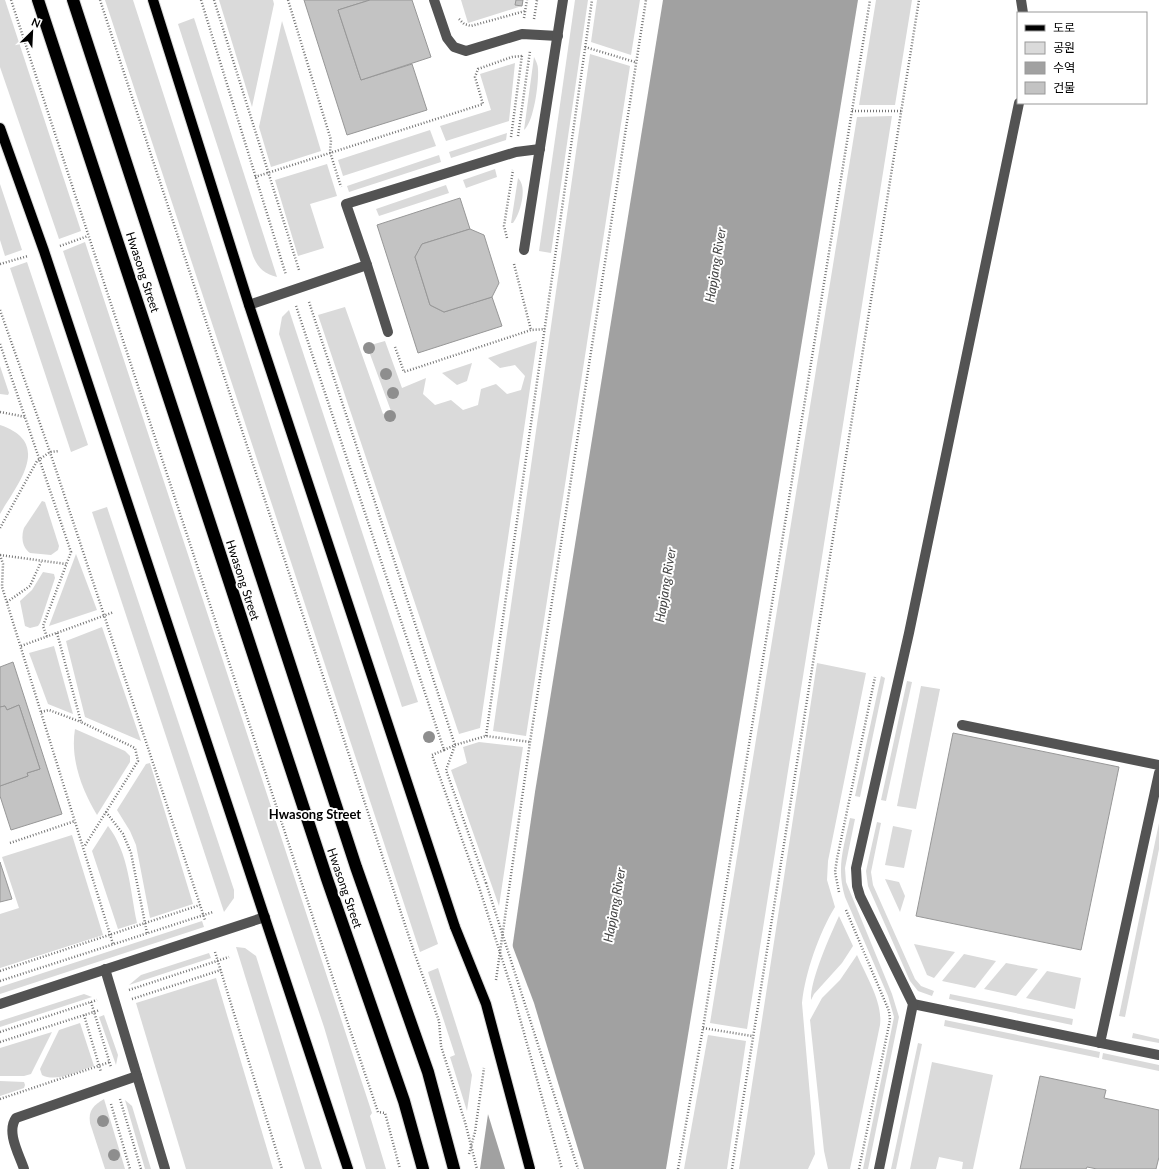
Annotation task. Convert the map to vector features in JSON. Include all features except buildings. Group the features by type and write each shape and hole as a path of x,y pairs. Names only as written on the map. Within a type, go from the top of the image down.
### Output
{"highway":[{"name":"Hwasong Street","path":"38,0 324,871 404,1101 422,1169"},
{"name":"Hwasong Street","path":"73,0 356,867 428,1072 454,1169"}],"main road":[{"path":"153,0 249,304 455,927 486,1004 530,1169"},
{"path":"0,128 44,251 348,1169"}],"street":[{"path":"434,0 447,38 454,47 466,50 522,34 558,36"},
{"path":"524,250 563,0"},
{"path":"1022,0 1023,12"},
{"path":"879,1169 913,1004 860,896 857,886 856,868 909,633 1019,104"},
{"path":"388,332 346,204 508,155 540,149"},
{"path":"249,304 367,265"},
{"path":"962,725 1159,765"},
{"path":"1100,1042 1159,773"},
{"path":"0,1004 264,917"},
{"path":"105,969 165,1169"},
{"path":"913,1004 1159,1055"},
{"path":"24,1169 12,1132 12,1124 16,1118 137,1076"}],"path":[{"path":"11,0 346,1018 378,1112 386,1113 400,1169"},
{"path":"100,0 414,952 439,1021 441,1046 465,1122 477,1169"},
{"path":"201,0 291,291 444,750"},
{"path":"214,0 304,287 455,745 446,770 486,883 578,1169"},
{"path":"288,0 331,140 330,152 346,204"},
{"path":"508,155 522,56 522,34 527,0"},
{"path":"486,736 592,0"},
{"path":"496,981 530,742 646,0"},
{"path":"678,1169 703,1028 870,0"},
{"path":"732,1169 900,110 919,0"},
{"path":"455,14 464,24 471,26 525,11"},
{"path":"585,46 636,62"},
{"path":"255,177 483,104 475,77 478,69 512,57 522,56"},
{"path":"852,111 900,110"},
{"path":"0,310 50,452 203,915 282,1169"},
{"path":"388,332 404,372 531,330 545,329"},
{"path":"0,344 71,552 43,626 47,637"},
{"path":"0,412 26,417"},
{"path":"0,528 40,460 50,452 59,451"},
{"path":"66,564 41,562 0,555 3,564 2,587 113,944"},
{"path":"7,602 30,586 41,562"},
{"path":"21,646 114,612"},
{"path":"57,633 81,722"},
{"path":"41,712 49,710 81,722 135,748 138,762 83,848"},
{"path":"530,742 486,736 455,745 432,755 479,887 512,990 562,1169"},
{"path":"106,812 123,834 131,853 147,933"},
{"path":"10,843 75,821"},
{"path":"0,971 200,906"},
{"path":"0,981 213,912"},
{"path":"703,1028 752,1036"},
{"path":"0,1099 110,1062"},
{"path":"467,1162 475,1132 485,1067"}],"green space":[{"path":"0,0 5,0 81,231 59,239 0,67"},
{"path":"105,0 133,0 438,944 420,952"},
{"path":"219,0 273,0 274,4 252,107"},
{"path":"461,0 523,0 522,6 468,23"},
{"path":"575,0 588,0 551,253 539,251"},
{"path":"597,0 640,0 631,55 591,42"},
{"path":"876,0 912,0 895,105 859,105"},
{"path":"194,18 277,277 262,270 253,256 178,24"},
{"path":"282,21 321,151 271,167 259,127"},
{"path":"590,54 630,66 526,736 493,731"},
{"path":"534,57 538,68 537,92 531,119 528,126 524,130"},
{"path":"515,63 509,121 446,141 440,126 491,110 480,74"},
{"path":"892,116 747,1029 710,1023 857,117"},
{"path":"430,130 436,146 343,176 338,160"},
{"path":"507,133 506,140 451,158 449,152"},
{"path":"439,155 441,162 349,192 347,186"},
{"path":"327,164 337,196 310,204 324,248 298,256 275,180"},
{"path":"495,169 497,177 466,188 463,180"},
{"path":"518,178 521,182 523,194 516,219 513,223 511,223"},
{"path":"0,184 22,250 5,256 0,240"},
{"path":"446,185 449,193 379,216 376,209"},
{"path":"85,242 372,1113 370,1116 386,1169 366,1169 324,1027 63,251"},
{"path":"27,262 88,445 71,452 10,268"},
{"path":"345,307 383,414 391,411 367,346 385,341 402,388 426,378 423,394 435,405 451,400 463,410 478,405 481,389 496,384 507,394 521,390 525,376 515,365 500,368 488,358 537,341 480,728 459,734 318,315"},
{"path":"289,310 418,702 402,707 279,334 282,317"},
{"path":"472,363 467,381 457,385 442,373"},
{"path":"0,366 9,393 8,395 0,394"},
{"path":"0,425 16,433 25,442 28,453 27,465 22,477 0,514"},
{"path":"42,501 45,502 59,546 58,550 51,555 30,553 25,548 23,542 24,528"},
{"path":"107,507 234,890 234,898 224,912 92,512"},
{"path":"76,554 97,610 49,626"},
{"path":"43,572 54,574 55,578 40,623 38,626 30,628 25,626 20,601 32,590"},
{"path":"102,627 141,741 85,717 66,641"},
{"path":"54,646 73,714 48,704 29,653"},
{"path":"817,663 866,673 828,861 827,880 835,907 818,941 806,979 802,1003 815,1154 808,1169 739,1169"},
{"path":"881,676 885,678 860,797 855,796"},
{"path":"907,681 912,682 886,801 881,800"},
{"path":"921,686 940,689 916,809 897,806"},
{"path":"75,729 125,751 130,756 130,762 97,815 78,774 74,752"},
{"path":"479,742 523,747 499,906 451,770 467,763 463,747"},
{"path":"150,763 193,904 150,918 136,845 130,831 117,810 146,764"},
{"path":"850,818 855,819 845,868 846,882 892,994 899,1017 868,1169 863,1169 894,1017 888,996 845,897 842,886 841,866 843,848"},
{"path":"877,822 881,823 871,872 873,885 915,979 921,986 934,991 932,996 918,991 910,981 868,886 866,871"},
{"path":"1159,823 1159,849 1125,1017 1119,1016"},
{"path":"108,826 115,837 125,860 137,923 118,929 92,851"},
{"path":"893,826 912,830 904,868 885,865"},
{"path":"72,835 103,935 0,968 0,914 19,908 2,857"},
{"path":"885,879 899,882 905,896 900,912"},
{"path":"839,916 853,946 842,963 814,994 811,1000 817,970"},
{"path":"202,921 204,927 0,994 0,987"},
{"path":"914,944 955,952 934,978 927,975"},
{"path":"236,947 245,948 256,956 322,1169 305,1169"},
{"path":"209,953 211,958 129,985 141,975"},
{"path":"964,954 996,961 975,988 942,981"},
{"path":"857,955 869,980 879,1007 880,1025 850,1169 828,1169 824,1151 810,1020 822,998 840,980"},
{"path":"1006,963 1038,969 1016,996 984,989"},
{"path":"438,968 472,1075 467,1111 450,1057 455,1055 428,972"},
{"path":"1047,971 1081,978 1075,1009 1026,998"},
{"path":"216,978 273,1169 186,1169 136,1003"},
{"path":"84,994 92,997 0,1027 0,1021"},
{"path":"950,994 1073,1019 1072,1025 949,999"},
{"path":"104,1015 118,1055 116,1065 99,1017"},
{"path":"945,1020 1100,1052 1099,1058 944,1026"},
{"path":"80,1023 94,1066 61,1077 54,1078 42,1075 40,1069 59,1030"},
{"path":"52,1032 31,1074 24,1076 0,1076 0,1048"},
{"path":"1133,1033 1159,1039 1159,1043 1132,1038"},
{"path":"708,1035 746,1041 727,1169 684,1169"},
{"path":"918,1043 922,1044 896,1169 891,1169"},
{"path":"1103,1053 1159,1065 1159,1071 1102,1059"},
{"path":"932,1062 993,1075 973,1169 962,1169 963,1162 939,1157 936,1169 910,1169"},
{"path":"0,1081 24,1082 25,1085 24,1088 0,1096"},
{"path":"104,1099 125,1169 105,1169 90,1123 92,1108"},
{"path":"125,1100 132,1106 151,1169 145,1169"}],"water":[{"name":"Hapjang River","path":"663,0 858,0 666,1169 480,1169 535,792"}],"pier":[{"path":"511,942 534,1003 584,1169 505,1169 487,1111"}],"district":[{"name":"Hwasong Street","path":"315,814"}]}
